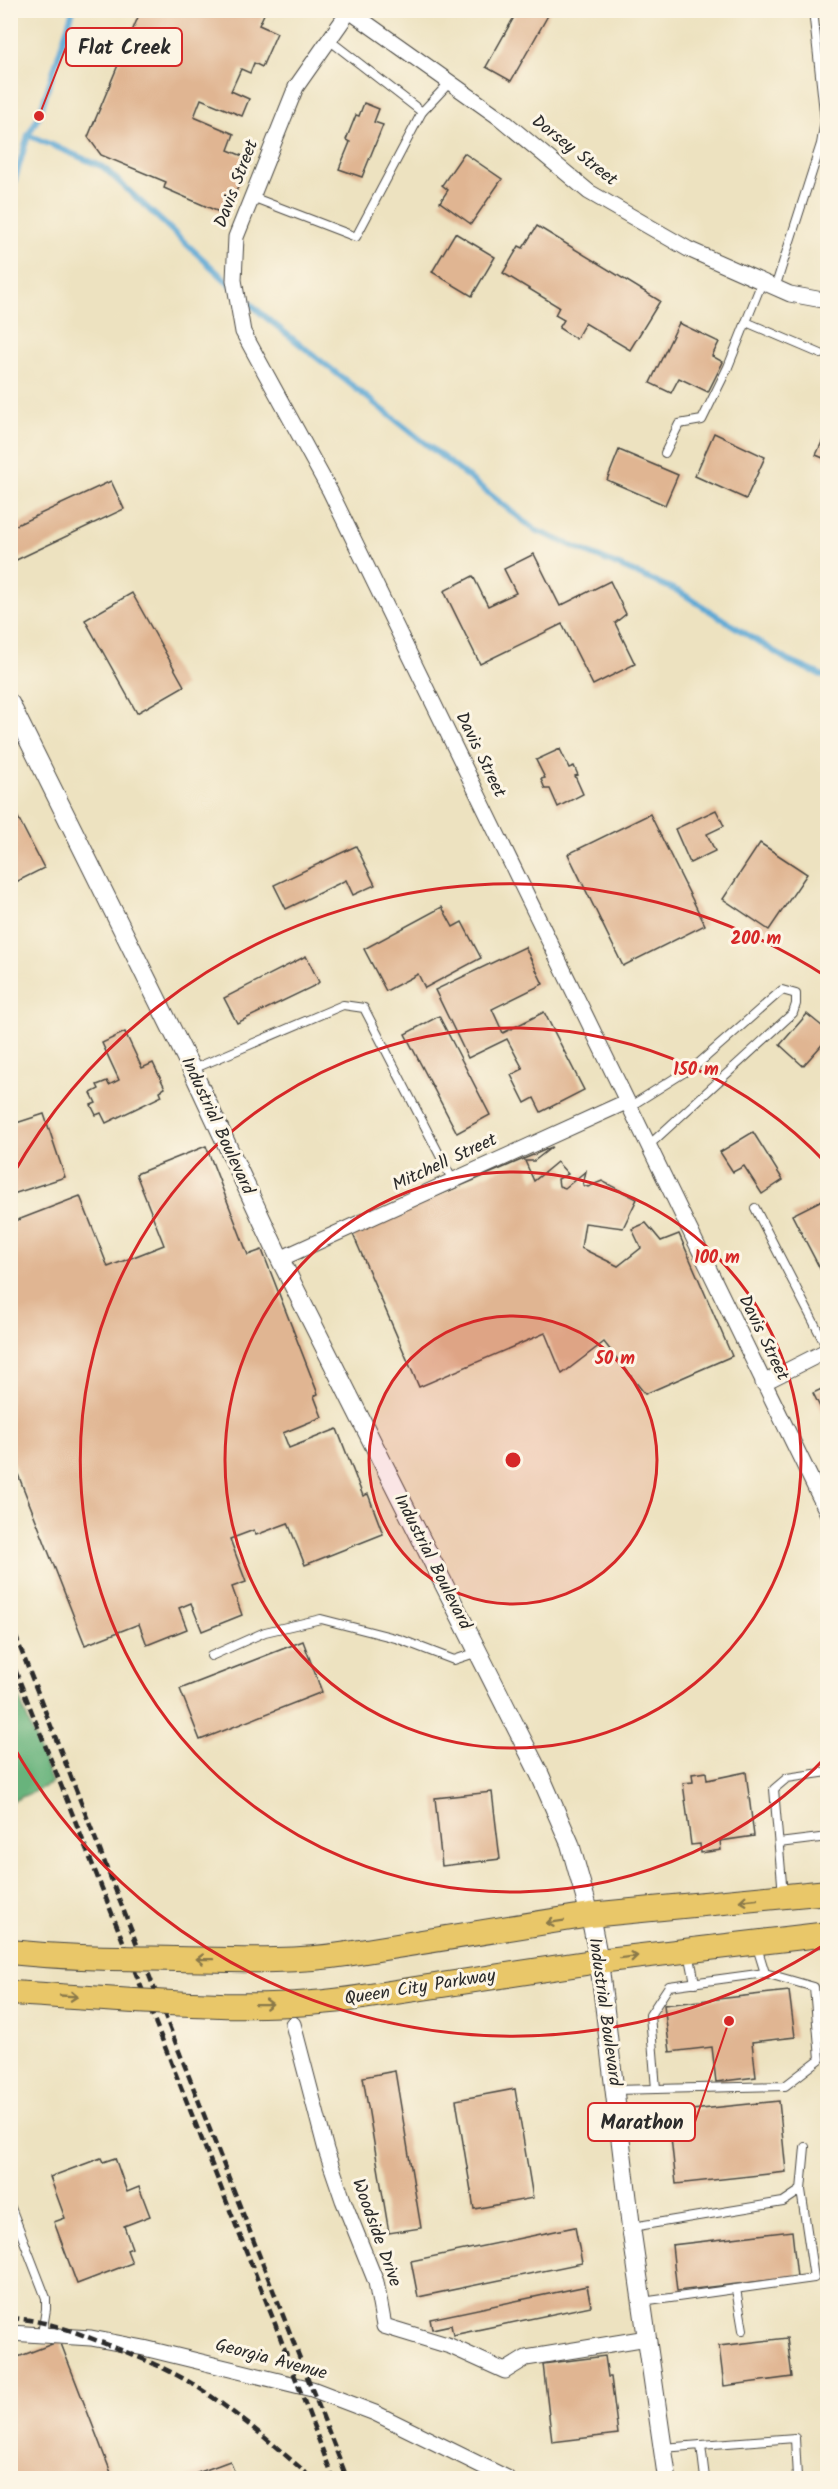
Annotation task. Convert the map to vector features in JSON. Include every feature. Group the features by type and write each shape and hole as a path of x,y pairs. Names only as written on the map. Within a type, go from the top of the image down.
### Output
{"main road":[{"path":"10,1952 51,1956 232,1960 313,1959 590,1916 828,1892"},
{"name":"Queen City Parkway","path":"10,1993 229,2004 327,2002 599,1961 828,1934"}],"street":[{"name":"Dorsey Street","path":"349,11 500,118 589,192 688,249 790,294 828,302"},
{"name":"Davis Street","path":"349,11 296,87 236,237 234,280 243,332 330,491 828,1514"},
{"name":"Industrial Boulevard","path":"10,703 192,1070 280,1259 540,1775 565,1834 590,1916 599,1961 631,2227 667,2478"},
{"name":"Mitchell Street","path":"280,1259 627,1105"},
{"path":"763,1383 828,1350"},
{"name":"Woodside Drive","path":"293,2025 326,2150 343,2200 376,2282 384,2326 450,2346 505,2371 526,2358 647,2337"},
{"name":"Georgia Avenue","path":"13,2334 91,2338 144,2348 312,2389 375,2413 507,2478"}],"lane":[{"path":"664,453 679,424 702,420 729,368 746,322 769,285 821,144 825,121 813,10"},
{"path":"328,40 422,112"},
{"path":"252,197 356,237 422,112 450,82"},
{"path":"746,322 821,354"},
{"path":"627,1105 699,1064 782,990 796,994 793,1013 647,1146"},
{"path":"192,1070 343,1005 364,1008 453,1181"},
{"path":"755,1208 828,1350"},
{"path":"211,1656 265,1632 321,1618 399,1639 454,1660 478,1652"},
{"path":"783,1896 774,1789 788,1778 828,1772"},
{"path":"779,1842 828,1837"},
{"path":"756,1942 765,1973"},
{"path":"688,1950 695,1983"},
{"path":"614,2090 657,2089 785,2086 824,2059 814,1987 765,1973 669,1986 650,2015 657,2089"},
{"path":"642,2302 814,2278 801,2190 805,2147"},
{"path":"631,2227 783,2202 801,2190"},
{"path":"10,2205 46,2298 42,2334"},
{"path":"736,2289 743,2330"},
{"path":"663,2448 795,2438 797,2478"},
{"path":"701,2445 705,2478"}],"green space":[{"path":"10,1674 52,1783 11,1802 10,1802"}],"building":[{"path":"141,10 262,10 265,12 259,25 277,33 262,67 254,63 250,73 241,69 231,91 249,99 242,116 201,99 194,117 234,134 228,150 250,159 226,215 164,188 166,182 101,155 88,137"},
{"path":"518,10 551,10 511,81 486,67"},
{"path":"364,103 379,109 374,122 383,125 362,177 339,169 350,142 346,140 356,115 359,116"},
{"path":"464,153 502,179 471,224 440,202 448,190 442,185"},
{"path":"537,226 660,301 630,350 585,323 576,339 559,328 564,320 555,315 559,307 503,273 519,246 523,248"},
{"path":"455,233 495,257 472,296 432,272"},
{"path":"679,323 719,342 712,356 723,362 708,392 679,378 671,393 650,383"},
{"path":"828,429 828,460 816,455"},
{"path":"714,433 765,457 746,499 695,476"},
{"path":"619,450 678,475 665,505 607,480"},
{"path":"111,481 124,509 10,563 10,528"},
{"path":"534,554 560,606 610,581 626,614 615,623 635,664 593,685 562,624 480,664 444,591 473,576 488,606 516,593 504,569"},
{"path":"132,593 184,686 137,713 85,620"},
{"path":"560,749 569,768 574,766 578,775 575,776 583,794 558,807 550,789 545,789 541,779 545,778 536,760"},
{"path":"10,802 44,868 10,885"},
{"path":"716,810 724,826 707,834 715,851 690,863 675,829"},
{"path":"650,814 705,925 623,966 568,854"},
{"path":"760,843 807,874 769,930 723,899"},
{"path":"356,846 375,885 353,895 346,880 286,909 274,885"},
{"path":"442,907 453,927 462,922 481,958 425,988 418,974 386,991 364,949"},
{"path":"525,947 543,984 492,1009 503,1033 544,1012 584,1090 541,1112 534,1098 525,1103 511,1075 523,1069 507,1039 468,1058 435,990"},
{"path":"306,956 319,982 316,985 237,1023 224,998"},
{"path":"807,1014 828,1031 828,1038 803,1066 780,1045"},
{"path":"439,1016 490,1115 457,1133 405,1034"},
{"path":"125,1032 142,1068 153,1063 165,1088 160,1091 162,1096 106,1123 101,1113 96,1115 91,1105 96,1103 91,1093 99,1089 97,1085 107,1081 109,1085 119,1080 102,1043"},
{"path":"44,1114 65,1177 10,1195 10,1125"},
{"path":"753,1132 783,1180 762,1194 744,1166 733,1172 720,1152"},
{"path":"206,1146 248,1255 262,1250 318,1394 314,1396 322,1417 283,1433 289,1448 337,1429 363,1496 368,1494 383,1534 305,1565 288,1523 256,1535 254,1530 230,1539 246,1582 232,1587 242,1615 202,1631 191,1603 179,1608 187,1629 147,1645 139,1624 85,1645 10,1454 10,1223 80,1196 108,1267 164,1245 136,1174"},
{"path":"552,1147 534,1161 525,1161 534,1181 557,1162 568,1174 558,1179 559,1186 565,1188 586,1171 583,1185 588,1187 602,1181 637,1199 623,1228 585,1223 581,1248 618,1266 641,1248 632,1229 646,1223 661,1241 679,1234 732,1356 645,1394 604,1342 562,1374 545,1333 419,1387 352,1232"},
{"path":"828,1197 828,1284 792,1215"},
{"path":"828,1386 828,1414 824,1415 813,1393"},
{"path":"303,1641 322,1692 200,1740 180,1689"},
{"path":"706,1772 707,1780 746,1772 754,1836 720,1841 721,1850 701,1853 700,1844 691,1845 683,1783 693,1782 692,1774"},
{"path":"492,1792 500,1859 442,1866 435,1798"},
{"path":"789,1991 795,2037 752,2042 756,2077 716,2082 712,2047 670,2052 664,2005"},
{"path":"395,2071 421,2228 389,2233 363,2077"},
{"path":"515,2089 533,2198 474,2209 456,2100"},
{"path":"779,2101 786,2172 676,2184 670,2128 665,2128 663,2113"},
{"path":"101,2158 103,2162 115,2158 127,2192 139,2187 150,2216 124,2226 132,2248 127,2250 132,2263 77,2284 54,2222 65,2218 50,2177"},
{"path":"575,2227 582,2263 418,2297 411,2261"},
{"path":"792,2231 797,2277 677,2291 672,2245"},
{"path":"587,2286 591,2306 453,2335 451,2325 432,2329 430,2319"},
{"path":"787,2338 792,2377 724,2386 719,2346"},
{"path":"60,2341 113,2478 10,2478 10,2360"},
{"path":"605,2356 608,2377 611,2377 618,2434 552,2442 543,2364"},
{"path":"230,2461 237,2478 184,2478"}],"waterway":[{"path":"10,196 28,135 39,116 73,10"},
{"path":"28,135 103,167 232,286"},
{"path":"239,293 264,316 535,530 680,592 789,661 828,678"}],"railway":[{"path":"10,1622 347,2478"},
{"path":"10,1657 274,2321 333,2478"},
{"path":"10,2318 55,2326 139,2357 167,2370 205,2392 244,2420 305,2472 309,2478"}],"place":[{"name":"Flat Creek","path":"39,116"},
{"name":"Marathon","path":"729,2021"}]}
